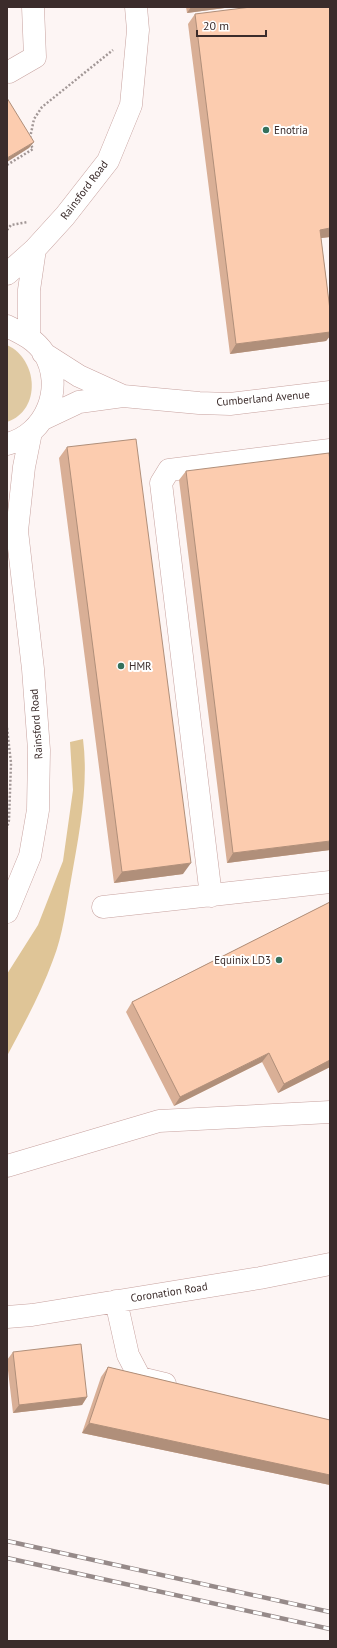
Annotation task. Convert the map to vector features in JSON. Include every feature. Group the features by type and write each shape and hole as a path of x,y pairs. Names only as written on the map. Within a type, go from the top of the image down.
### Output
{"street":[{"path":"9,72 35,56 33,7"},
{"name":"Rainsford Road","path":"7,274 35,249 66,216 108,161 131,105 138,30 136,7"},
{"path":"29,337 29,290 35,249"},
{"path":"7,326 29,337 44,353"},
{"name":"Rainsford Road","path":"7,912 30,856 38,810 38,735 33,669 17,531 24,467 37,425 50,405 52,390 51,371 44,353"},
{"name":"Cumberland Avenue","path":"44,353 79,376 123,396"},
{"name":"Cumberland Avenue","path":"7,444 14,442 37,425 79,402 123,396 198,403 230,404 330,392"},
{"path":"212,896 161,483 169,470 330,450"},
{"name":"Rainsford Road","path":"7,510 17,531"},
{"path":"104,907 330,882"},
{"path":"7,1166 159,1121 330,1112"},
{"name":"Coronation Road","path":"7,1318 32,1316 260,1278 330,1264"},
{"path":"116,1301 128,1355 140,1378 186,1389"}],"path":[{"path":"7,165 33,149 30,136 34,119 42,106 104,57"},
{"path":"7,728 11,763 9,820 7,828"}],"shaded area":[{"path":"7,345 17,352 25,361 30,372 32,384 31,396 26,407 18,416 7,422"},
{"path":"83,739 85,757 84,792 77,845 62,931 43,984 7,1056 7,974 38,925 63,861 73,790 70,742"}],"building":[{"name":"Enotria","path":"251,7 330,7 330,228 320,230 330,310 330,332 236,344 195,14"},
{"path":"7,98 34,142 7,158"},
{"name":"HMR","path":"136,439 191,863 122,872 67,447"},
{"path":"329,453 330,841 233,853 186,471"},
{"name":"Equinix LD3","path":"330,902 330,1060 284,1084 269,1053 180,1097 132,1002"},
{"path":"81,1344 87,1397 19,1405 13,1352"},
{"path":"108,1367 330,1420 330,1475 89,1423"}],"railway":[{"path":"7,1541 330,1612"},
{"path":"7,1558 330,1629"}],"place":[{"name":"Enotria","path":"266,130"},
{"name":"HMR","path":"121,666"},
{"name":"Equinix LD3","path":"279,960"}]}
